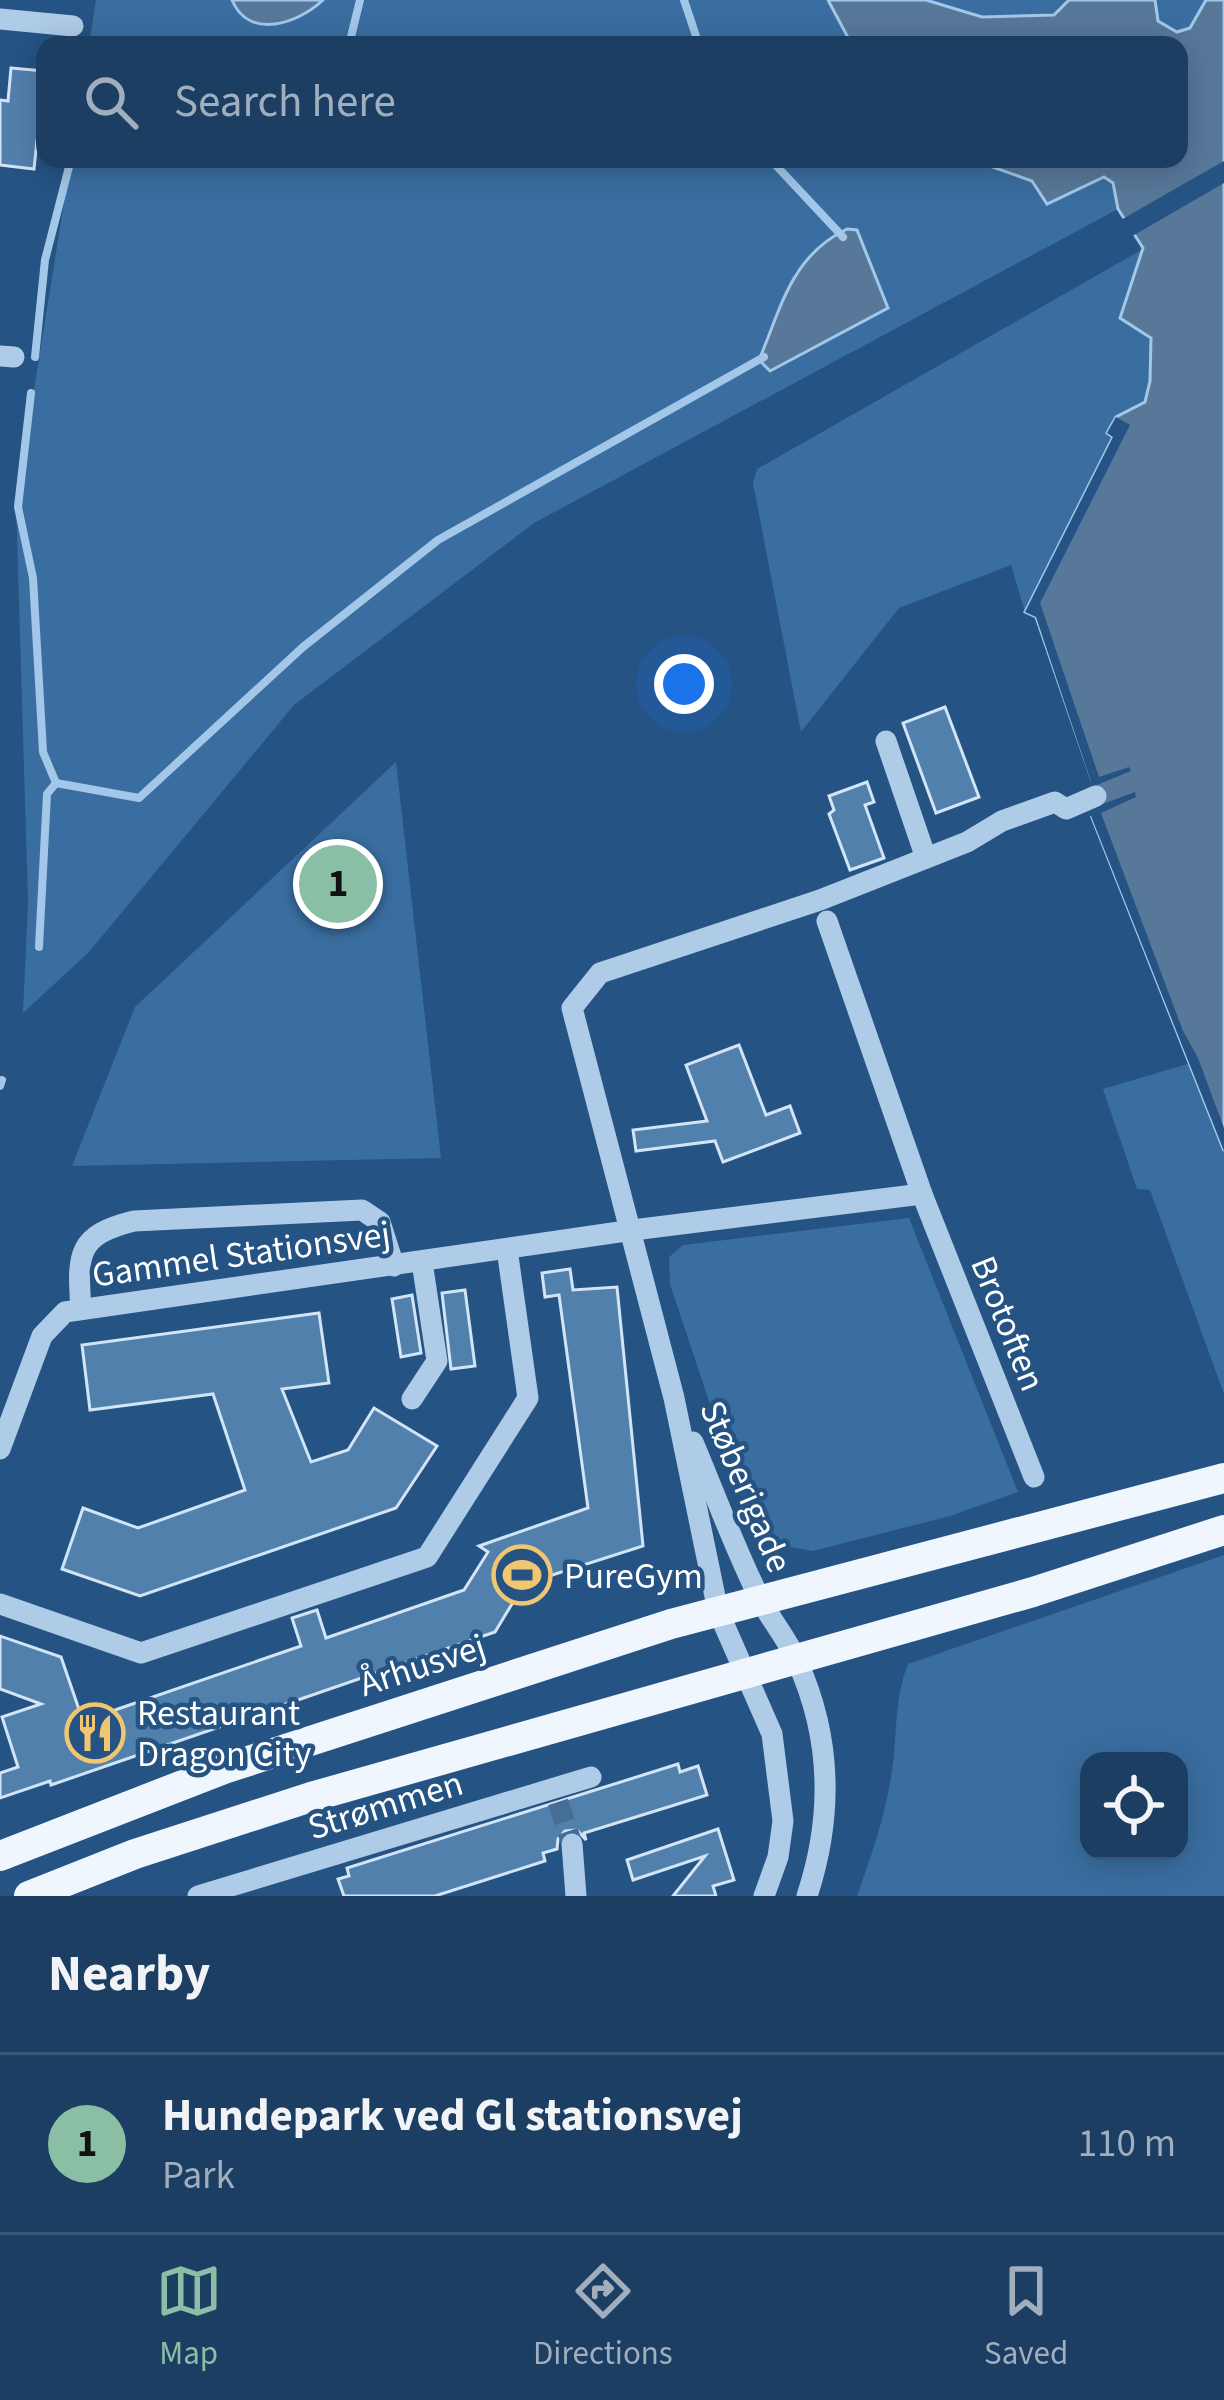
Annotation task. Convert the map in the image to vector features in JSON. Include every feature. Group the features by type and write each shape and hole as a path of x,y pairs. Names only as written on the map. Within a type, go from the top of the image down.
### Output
{"main road":[{"name":"Århusvej","path":"0,1856 224,1769 718,1611 1224,1478"},
{"path":"29,1896 135,1854 311,1797 1033,1592 1224,1531"}],"street":[{"path":"0,19 73,26"},
{"path":"886,740 926,858 1054,802 1066,809 1096,796"},
{"name":"Støberigade","path":"764,1896 778,1857 783,1821 772,1734 718,1611 674,1398 572,1008 600,973 788,912 926,858"},
{"name":"Brotoften","path":"827,921 922,1194 1034,1477"},
{"path":"633,1230 922,1194"},
{"path":"81,1309 78,1270 83,1253 99,1230 134,1220 362,1210 380,1222 394,1266"},
{"name":"Gammel Stationsvej","path":"0,1449 41,1336 65,1312 633,1230"},
{"path":"0,1604 141,1653 427,1557 528,1398 507,1249"},
{"path":"412,1399 437,1360 422,1262"},
{"name":"Støberigade","path":"674,1398 760,1600 796,1659 818,1720 827,1800 823,1848 807,1896"},
{"name":"Strømmen","path":"197,1896 556,1795 591,1777"},
{"path":"572,1844 576,1896"}],"shaded area":[{"path":"96,0 232,0 249,18 275,21 302,14 323,0 828,0 847,36 90,36"},
{"path":"232,0 323,0 288,21 262,24 240,13"},
{"path":"828,0 926,0 982,17 1054,15 1069,0 1155,0 1158,21 1177,32 1190,28 1206,0 1224,0 1224,1151 1091,815 1100,804 1036,617 1025,612 1113,437 1107,433 1116,417 1145,402 1151,338 1120,318 1143,248 1118,209 1113,183 1104,177 1047,204 1032,181 995,168 1188,168 1188,36 847,36"},
{"path":"926,0 1069,0 1054,15 982,17"},
{"path":"1155,0 1206,0 1190,28 1177,32 1158,22"},
{"path":"70,168 996,168 1033,181 1047,203 1104,177 1113,183 1118,209 534,523 294,705 89,952 23,1013 28,901 16,502","holes":["796,270 888,308 771,371 759,359"]},
{"path":"847,229 857,230 888,308 770,371 759,360 791,284 813,253"},
{"path":"1143,249 1120,317 1151,338 1150,381 1144,402 1115,417 1114,437 1025,612 1011,565 899,608 801,732 753,483 757,469"},
{"path":"396,762 441,1158 72,1166 135,1007"},
{"path":"1191,1063 1224,1151 1224,1394 1150,1190 1137,1189 1103,1089"},
{"path":"909,1218 1018,1492 950,1516 813,1551 773,1544 746,1512 670,1284 669,1257 683,1245"},
{"path":"1224,1555 1224,1896 857,1896 888,1793 900,1692 908,1664"}],"pier":[{"path":"1224,161 1224,183 1129,238 1119,221"},
{"path":"1116,417 1130,425 1040,603 1099,777 1129,767 1131,771 1087,789 1091,782 1036,617 1025,612 1113,437 1107,433"},
{"path":"1135,792 1136,797 1101,813 1224,1128 1224,1151 1091,816 1085,817 1087,810"}],"building":[{"path":"11,68 36,70 34,169 0,165 0,100 8,101"},
{"path":"945,707 979,797 936,813 903,723"},
{"path":"867,782 874,802 865,805 884,858 850,870 829,814 834,810 829,796"},
{"path":"739,1045 766,1115 790,1106 800,1133 723,1162 715,1141 636,1151 633,1130 707,1121 686,1065"},
{"path":"570,1269 573,1290 617,1287 643,1546 524,1584 495,1632 51,1785 50,1781 0,1798 0,1773 18,1767 2,1717 41,1704 0,1689 0,1636 61,1657 83,1721 301,1646 292,1618 317,1610 326,1638 464,1590 488,1552 479,1546 588,1508 559,1295 545,1297 542,1273"},
{"path":"465,1290 475,1366 451,1369 442,1293"},
{"path":"412,1295 421,1353 401,1357 392,1299"},
{"path":"319,1313 329,1383 282,1389 311,1462 348,1450 374,1408 437,1446 396,1508 140,1596 62,1569 83,1508 138,1528 245,1490 213,1394 90,1410 82,1345"},
{"path":"678,1764 680,1772 698,1766 707,1795 584,1833 586,1840 577,1830 565,1831 557,1849 543,1853 545,1861 435,1896 344,1896 338,1879 349,1876 347,1868"},
{"path":"718,1829 734,1880 713,1886 716,1896 673,1896 705,1856 633,1880 627,1860"}],"waterway":[{"path":"351,36 360,0"},
{"path":"684,0 696,36"},
{"path":"35,357 45,260 69,168"},
{"path":"778,168 843,237"},
{"path":"31,393 18,507 33,578 43,752 56,783 139,798 303,647 438,540 764,357"},
{"path":"39,947 47,794 56,783"},
{"path":"0,1086 2,1080"}],"tunnel":[{"path":"558,1802 572,1844"}],"place":[{"name":"Hundepark ved Gl stationsvej","path":"338,884"},
{"name":"PureGym","path":"522,1575"},
{"name":"Restaurant Dragon City","path":"95,1733"}]}
